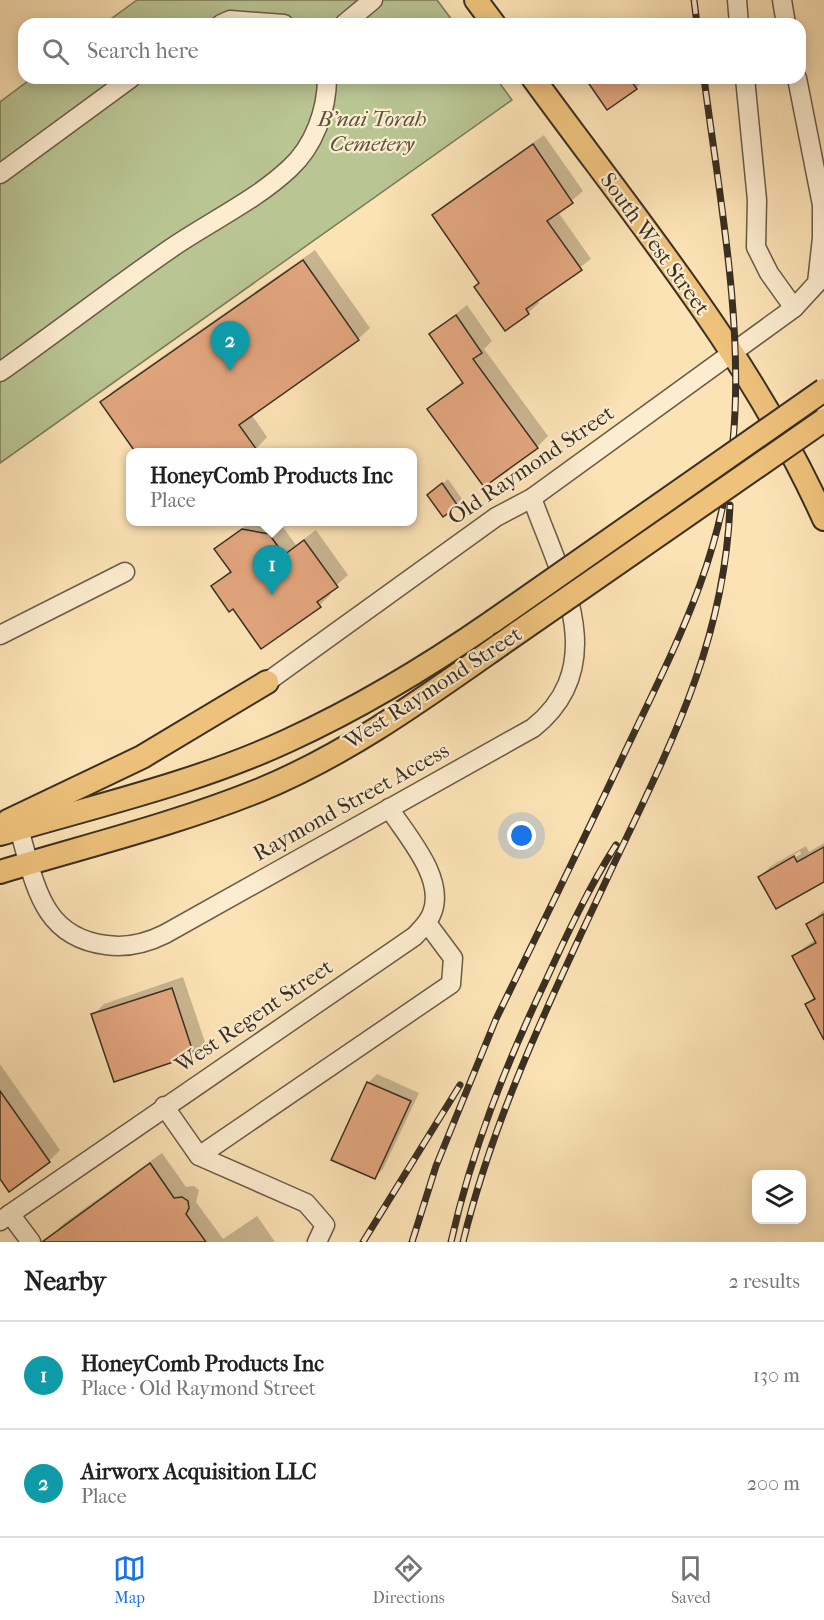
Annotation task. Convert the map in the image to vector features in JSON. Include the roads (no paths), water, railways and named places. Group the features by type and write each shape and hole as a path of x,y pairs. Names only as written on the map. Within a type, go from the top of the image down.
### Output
{"main road":[{"path":"476,0 490,18"},
{"name":"South West Street","path":"537,84 734,352 771,413 824,519"},
{"name":"West Raymond Street","path":"6,829 200,774 285,742 379,694 492,622 824,390"},
{"name":"West Raymond Street","path":"0,872 180,818 261,789 311,766 384,725 824,420"},
{"path":"6,829 132,762 267,682"}],"street":[{"path":"351,18 373,0"},
{"path":"736,0 738,18"},
{"path":"782,0 785,18"},
{"path":"0,174 123,84"},
{"path":"0,372 171,248 245,202 291,167 315,135 327,94 327,84"},
{"path":"746,84 757,200 756,247 769,273 794,308"},
{"name":"Old Raymond Street","path":"267,682 496,517 532,498 734,352 794,308 817,284 823,201 798,84"},
{"name":"Raymond Street Access","path":"6,829 29,863 48,911 65,932 99,945 140,944 165,934 533,728 561,696 573,668 576,632 571,605 532,498"},
{"path":"0,634 125,572"},
{"path":"199,1156 451,984 453,958 427,923 434,905 432,883 427,869 389,808"},
{"name":"West Regent Street","path":"5,1217 405,943 427,923"},
{"path":"164,1106 199,1156 306,1203 325,1225 318,1242"},
{"path":"5,1217 31,1242"}],"railway":[{"path":"694,0 696,18"},
{"path":"412,1242 436,1166 496,1019 678,640 707,565 718,526 733,441 736,397 735,351 733,305 723,213 705,84"},
{"path":"463,1242 492,1145 528,1052 569,959 654,780 690,693 717,603 726,555 730,505"},
{"path":"451,1242 469,1174 504,1075 571,927 616,845"},
{"path":"363,1242 460,1085"}],"place":[{"name":"Airworx Acquisition LLC","path":"230,371"},
{"name":"HoneyComb Products Inc","path":"272,595"}],"park label":[{"name":"B'nai Torah Cemetery","path":"372,132"}]}
